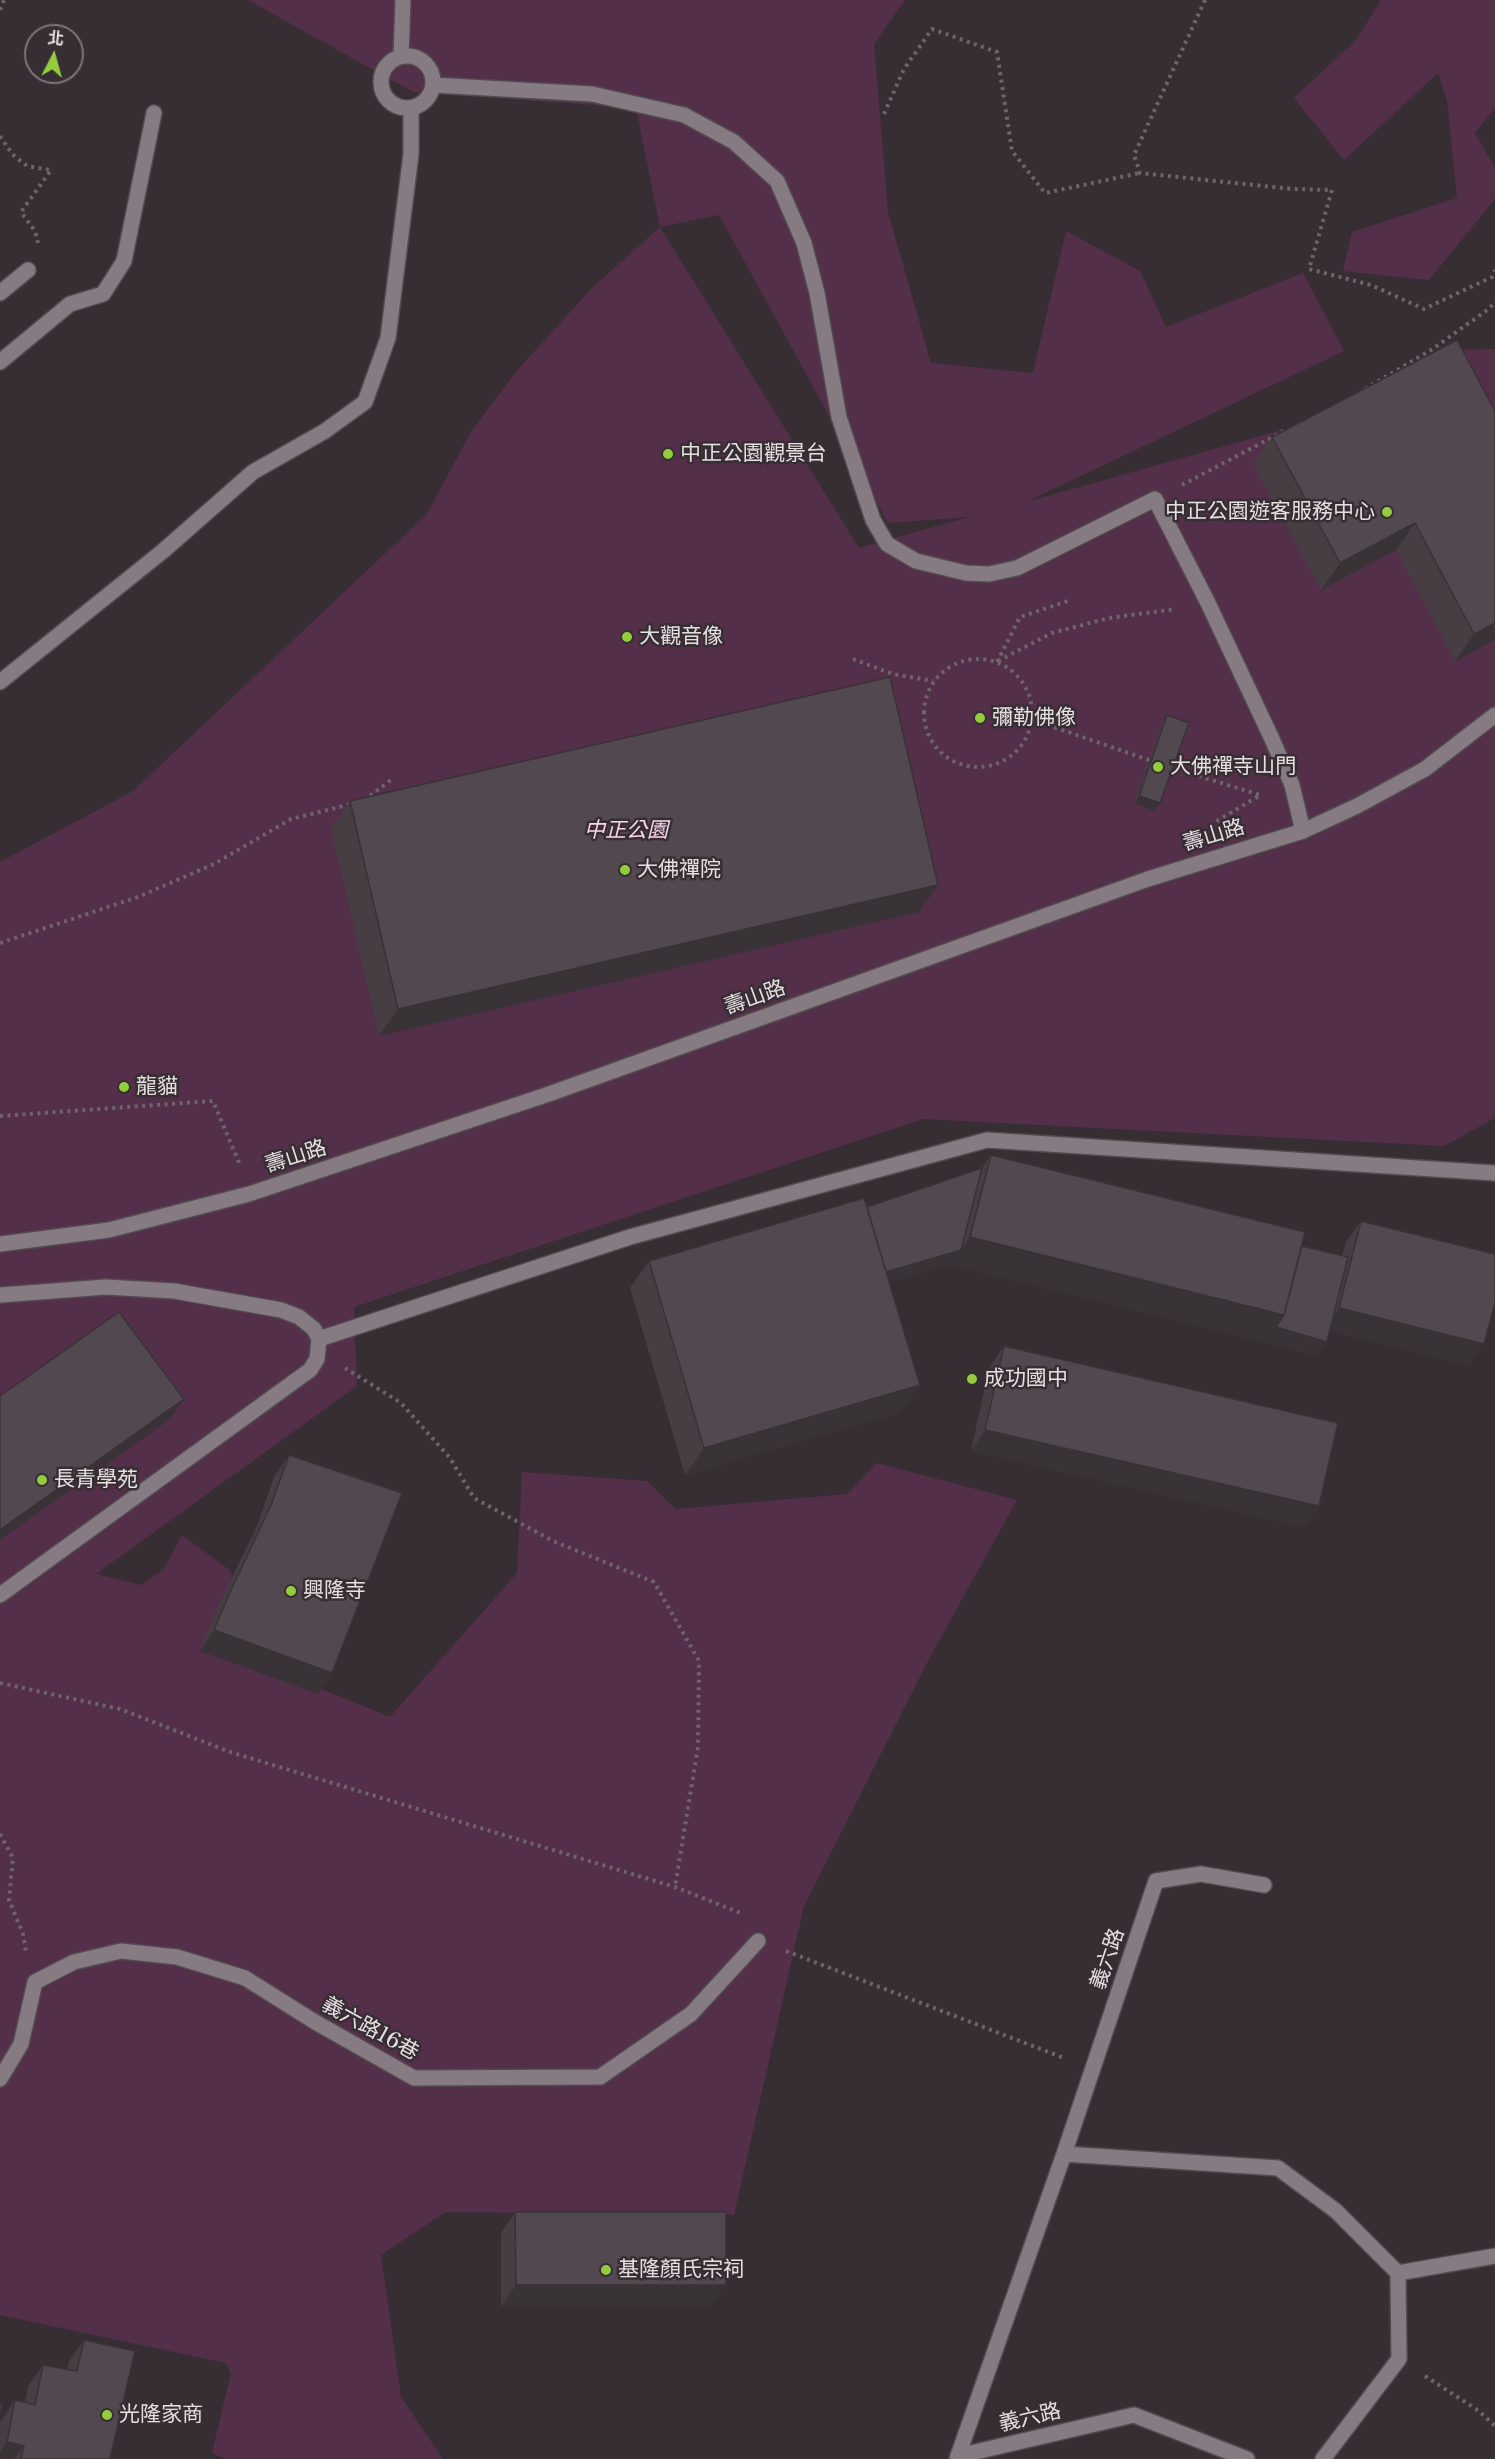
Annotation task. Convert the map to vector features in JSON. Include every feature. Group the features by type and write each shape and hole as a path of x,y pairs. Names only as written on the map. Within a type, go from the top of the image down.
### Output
{"street":[{"path":"401,56 403,0"},
{"path":"401,56 410,56 424,62 433,77 433,86 426,101 411,108 393,105 382,92 380,83 384,68 389,62 401,56"},
{"path":"433,86 592,94 684,115 735,142 777,181 804,243 817,293 839,417 873,520 887,544 916,561 966,573 989,574 1017,568 1155,499 1208,603 1292,785 1303,831"},
{"path":"0,682 163,551 253,472 325,431 365,402 388,338 411,154 411,108"},
{"path":"0,362 70,304 103,294 124,261 154,113"},
{"path":"0,293 28,270"},
{"name":"壽山路","path":"0,1244 109,1230 249,1194 549,1094 1148,879 1303,831 1357,806 1425,769 1495,715"},
{"path":"318,1345 630,1237 987,1140 1495,1173"},
{"path":"0,1295 106,1287 174,1291 281,1310 299,1317 314,1329 318,1345 316,1359 310,1370 0,1595"},
{"name":"義六路","path":"957,2458 1064,2154 1156,1881 1201,1874 1264,1884"},
{"name":"義六路16巷","path":"35,1982 74,1962 121,1951 177,1957 245,1978 315,2022 414,2078 600,2077 691,2014 758,1941"},
{"path":"0,2079 21,2044 35,1982"},
{"path":"1064,2154 1278,2168 1336,2211 1398,2273 1399,2359 1323,2459"},
{"path":"1398,2273 1495,2256"},
{"name":"義六路","path":"957,2458 1134,2415 1247,2459"}],"path":[{"path":"0,10 4,0"},
{"path":"1140,173 1134,155 1205,0"},
{"path":"884,114 904,69 932,29 997,52 1012,151 1045,193 1140,173 1292,189 1332,190 1310,268 1371,285 1424,309 1492,277 1495,270"},
{"path":"0,136 2,143 27,166 51,170 21,212 35,231 40,252 28,270"},
{"path":"1356,393 1431,350 1490,308 1495,301"},
{"path":"1155,499 1289,428"},
{"path":"997,662 1020,617 1071,600"},
{"path":"997,662 1053,633 1109,618 1208,603"},
{"path":"978,658 997,662 1013,671 1025,684 1032,701 1033,720 1027,737 1016,752 1000,762 982,766 964,765 948,758 935,746 926,731 923,714 926,696 934,681 946,669 961,661 978,658"},
{"path":"853,659 893,674 934,681"},
{"path":"1033,720 1154,762"},
{"path":"1164,765 1259,796 1292,785"},
{"path":"0,943 138,897 214,864 291,819 362,801 391,780"},
{"path":"0,1116 213,1101 241,1168"},
{"path":"318,1345 401,1403 450,1458 474,1498 553,1541 654,1582 699,1661 698,1747 675,1887"},
{"path":"0,1683 120,1709 230,1752 675,1887 760,1920 758,1941 1093,2068"},
{"path":"0,1834 13,1858 9,1900 22,1934 27,1960 35,1982"},
{"path":"1399,2359 1479,2411 1495,2427"}],"green space":[{"name":"中正公園","path":"248,0 905,0 874,44 888,212 931,363 1033,373 1066,231 1140,271 1166,327 1303,273 1344,351 1026,502 1289,428 1441,350 1495,349 1495,1118 1444,1146 923,1119 354,1307 357,1386 96,1574 141,1585 163,1570 182,1535 231,1571 241,1656 390,1717 517,1573 522,1472 647,1481 675,1509 847,1494 877,1463 1017,1500 930,1657 804,1906 734,2215 446,2212 381,2255 401,2397 443,2459 225,2459 212,2453 231,2373 226,2363 0,2315 0,862 133,791 427,514 472,430 520,367 592,288 660,227 636,108 413,92","holes":["719,215 888,523 969,517 859,548 660,227"]},
{"path":"1381,0 1495,0 1495,108 1475,133 1495,168 1495,199 1429,280 1343,271 1352,232 1457,198 1447,100 1438,73 1344,160 1294,98 1356,40"}],"building":[{"name":"中正公園遊客服務中心","path":"1457,340 1495,411 1495,623 1474,634 1415,523 1340,563 1272,437"},
{"name":"大佛禪院","path":"890,677 938,885 398,1009 350,801"},
{"name":"大佛禪寺山門","path":"1167,715 1189,723 1160,803 1139,796"},
{"path":"991,1155 1305,1232 1284,1315 970,1237"},
{"path":"982,1168 961,1250 886,1272 867,1207"},
{"path":"864,1198 920,1385 704,1448 649,1261"},
{"path":"1361,1221 1495,1254 1495,1303 1484,1344 1339,1308"},
{"path":"1302,1246 1348,1257 1327,1342 1276,1327 1284,1315"},
{"name":"長青學苑","path":"119,1312 184,1399 0,1530 0,1396"},
{"path":"1004,1346 1338,1423 1319,1506 985,1430"},
{"name":"興隆寺","path":"289,1455 402,1493 332,1673 214,1630 271,1505"},
{"name":"基隆顏氏宗祠","path":"515,2212 726,2212 726,2285 516,2285"},
{"path":"84,2340 135,2351 110,2459 21,2459 24,2446 7,2442 15,2400 35,2405 43,2365 77,2371"}],"place":[{"name":"中正公園觀景台","path":"668,454"},
{"name":"中正公園遊客服務中心","path":"1387,512"},
{"name":"大觀音像","path":"627,637"},
{"name":"彌勒佛像","path":"980,718"},
{"name":"大佛禪寺山門","path":"1158,767"},
{"name":"大佛禪院","path":"625,870"},
{"name":"龍貓","path":"124,1087"},
{"name":"成功國中","path":"972,1379"},
{"name":"長青學苑","path":"42,1480"},
{"name":"興隆寺","path":"291,1591"},
{"name":"基隆顏氏宗祠","path":"606,2270"},
{"name":"光隆家商","path":"107,2415"}]}
